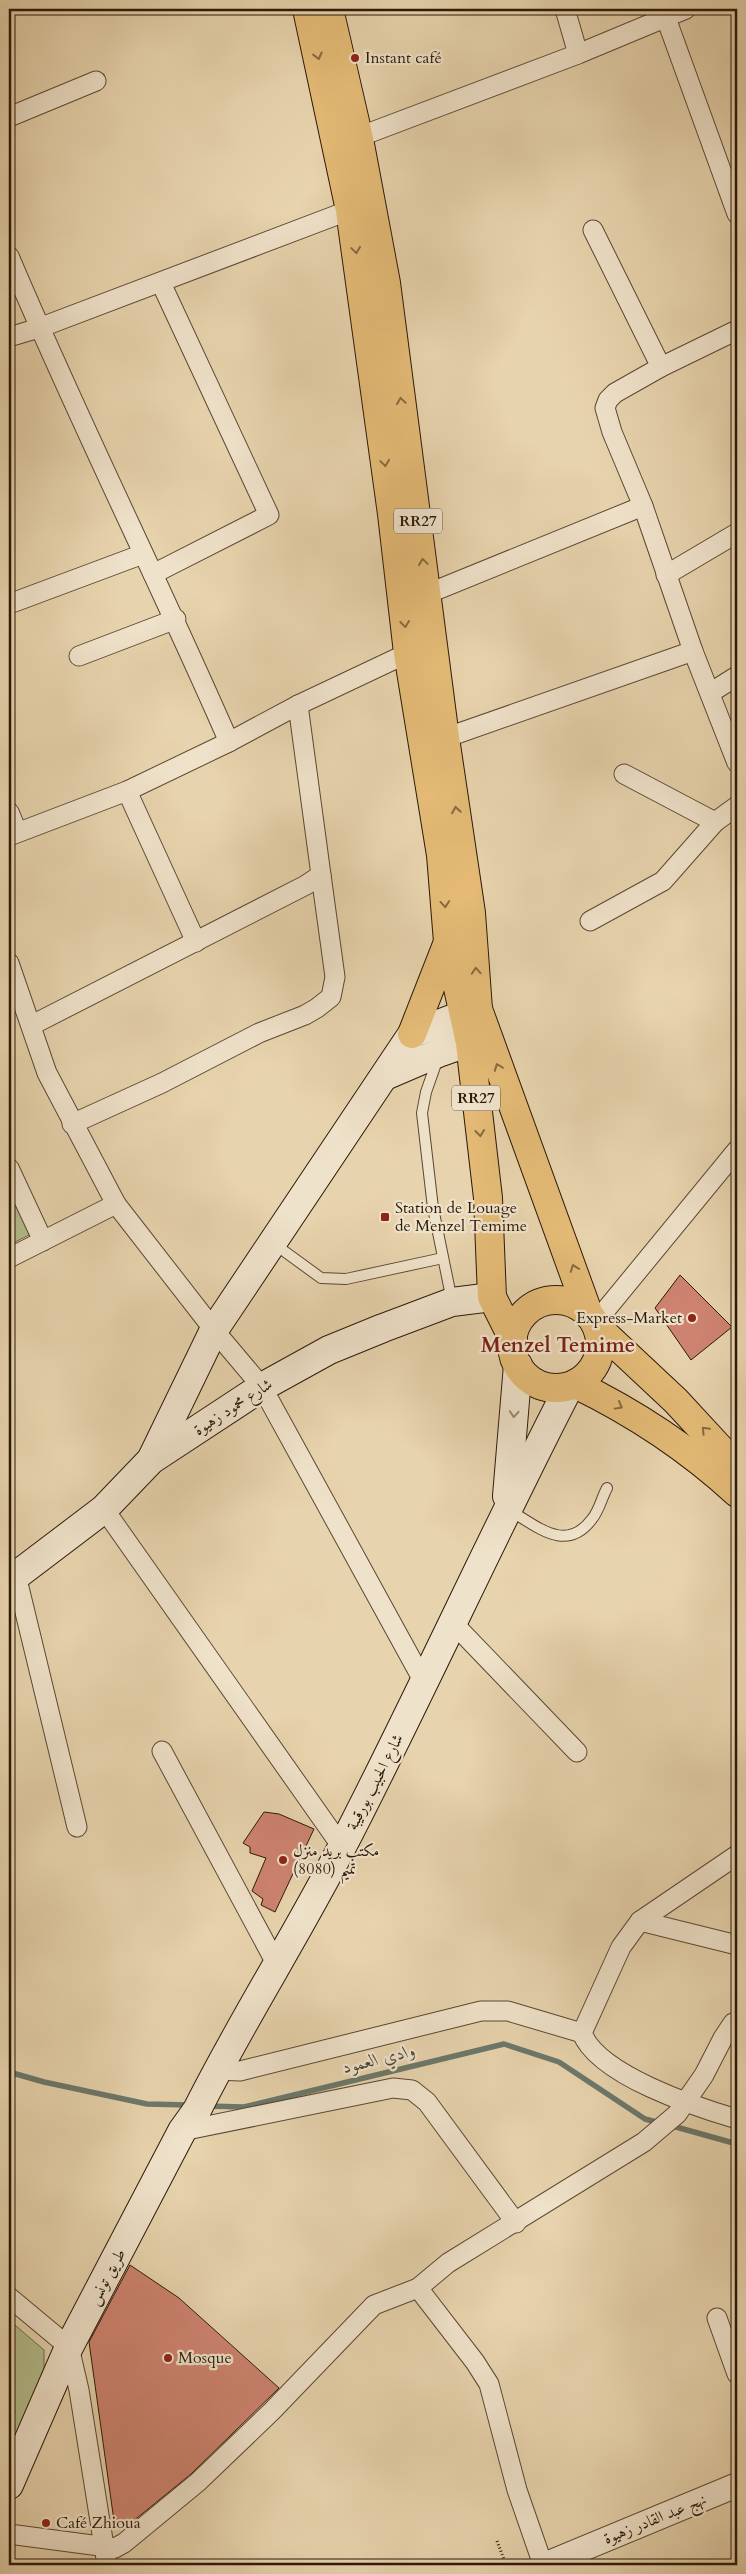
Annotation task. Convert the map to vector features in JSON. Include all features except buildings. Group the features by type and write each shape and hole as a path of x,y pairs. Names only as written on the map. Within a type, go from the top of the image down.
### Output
{"main road":[{"name":"RR27","path":"306,9 348,141"},
{"name":"RR27","path":"329,9 348,141 361,207 392,514 421,654 445,738 472,913 471,1011"},
{"name":"RR27","path":"361,207 386,283 427,594 421,654 448,942 471,1011 478,1040 600,1340 597,1360 586,1377 572,1386"},
{"path":"151,1460 214,1330 412,1034 448,942"},
{"path":"412,1034 471,1011"},
{"name":"RR27","path":"478,1040 492,1297 513,1339"},
{"path":"385,1076 441,1052 478,1040"},
{"name":"شارع محمود زهيوة","path":"12,1578 104,1509 151,1460 262,1388 329,1350 452,1302 492,1297"},
{"name":"RR27","path":"518,1365 512,1348 513,1339 517,1325 525,1313 536,1305 550,1300 564,1301 578,1306 676,1401 737,1467"},
{"path":"518,1365 531,1380 539,1385 559,1388 572,1386 634,1414 695,1456 737,1493"},
{"name":"شارع الحبيب بورقيبة","path":"506,1508 518,1365"},
{"name":"شارع الحبيب بورقيبة","path":"216,2072 342,1847 425,1684 506,1508 572,1386"},
{"name":"طريق تونس","path":"9,2485 70,2347 216,2072"}],"street":[{"path":"565,9 578,54"},
{"path":"348,141 578,54 686,9"},
{"path":"666,18 737,214"},
{"path":"9,117 96,82"},
{"path":"9,337 39,328 361,207"},
{"path":"593,230 662,367"},
{"path":"9,256 39,328 143,554 176,619 229,742"},
{"path":"154,574 269,515 161,282"},
{"path":"737,330 662,367 615,393 608,400 605,408 612,432 642,506 693,651 737,763"},
{"path":"427,594 642,506"},
{"path":"666,575 737,534"},
{"path":"9,604 143,554"},
{"path":"79,656 176,619"},
{"path":"445,738 693,651"},
{"path":"9,812 13,833 127,791 229,742 298,705 421,654"},
{"path":"710,693 737,676"},
{"path":"72,1124 162,1083 260,1033 305,1015 331,997 335,977 298,705"},
{"path":"624,774 715,822"},
{"path":"127,791 196,942"},
{"path":"590,921 663,881 715,822 737,806"},
{"path":"32,1025 306,885 321,875"},
{"path":"9,963 47,1073 72,1124 116,1204 214,1330 262,1388 425,1684"},
{"path":"594,1322 737,1150"},
{"path":"9,1168 43,1240"},
{"path":"9,1258 116,1204"},
{"path":"104,1509 342,1847"},
{"path":"12,1578 77,1827"},
{"path":"453,1624 577,1752"},
{"path":"162,1752 277,1965"},
{"path":"737,1855 640,1921 621,1947 582,2033 586,2044 603,2060 681,2109 737,2119"},
{"path":"640,1921 737,1945"},
{"path":"216,2072 240,2071 481,2011 508,2012 582,2033"},
{"path":"9,2534 114,2548 124,2543 198,2482 272,2411 374,2306 418,2288 448,2263 516,2223 644,2142 681,2109 704,2075 723,2038 733,2023 737,2022"},
{"path":"189,2120 266,2115 370,2091 407,2088 419,2094 427,2102 516,2223"},
{"path":"418,2288 475,2362 489,2384 517,2490 544,2565"},
{"path":"9,2296 70,2347 108,2565"},
{"path":"717,2318 737,2374"},
{"name":"نهج عبد القادر زهيوة","path":"544,2565 575,2559 737,2485"}],"lane":[{"path":"441,1052 426,1092 422,1113 433,1208 452,1302"},
{"path":"272,1242 321,1278 346,1279 443,1258"},
{"path":"506,1508 557,1537 572,1536 593,1519 607,1488"}],"path":[{"path":"497,2541 506,2565"}],"green space":[{"path":"9,1159 43,1228 9,1245"},
{"path":"9,2320 44,2350 44,2372 9,2449"}],"waterway":[{"name":"وادي العمود","path":"207,2106 244,2107 504,2044 559,2062 645,2119 660,2123"},
{"name":"وادي العمود","path":"9,2072 44,2082 147,2104 190,2105"},
{"name":"وادي العمود","path":"669,2125 737,2144"}],"place":[{"name":"Instant café","path":"355,58"},
{"name":"Station de Louage de Menzel Temime","path":"385,1217"},
{"name":"Express-Market","path":"692,1318"},
{"name":"مكتب بريد منزل تميم (8080)","path":"283,1860"},
{"name":"Mosque","path":"168,2358"},
{"name":"Café Zhioua","path":"46,2523"}],"district":[{"name":"Menzel Temime","path":"558,1345"}]}
